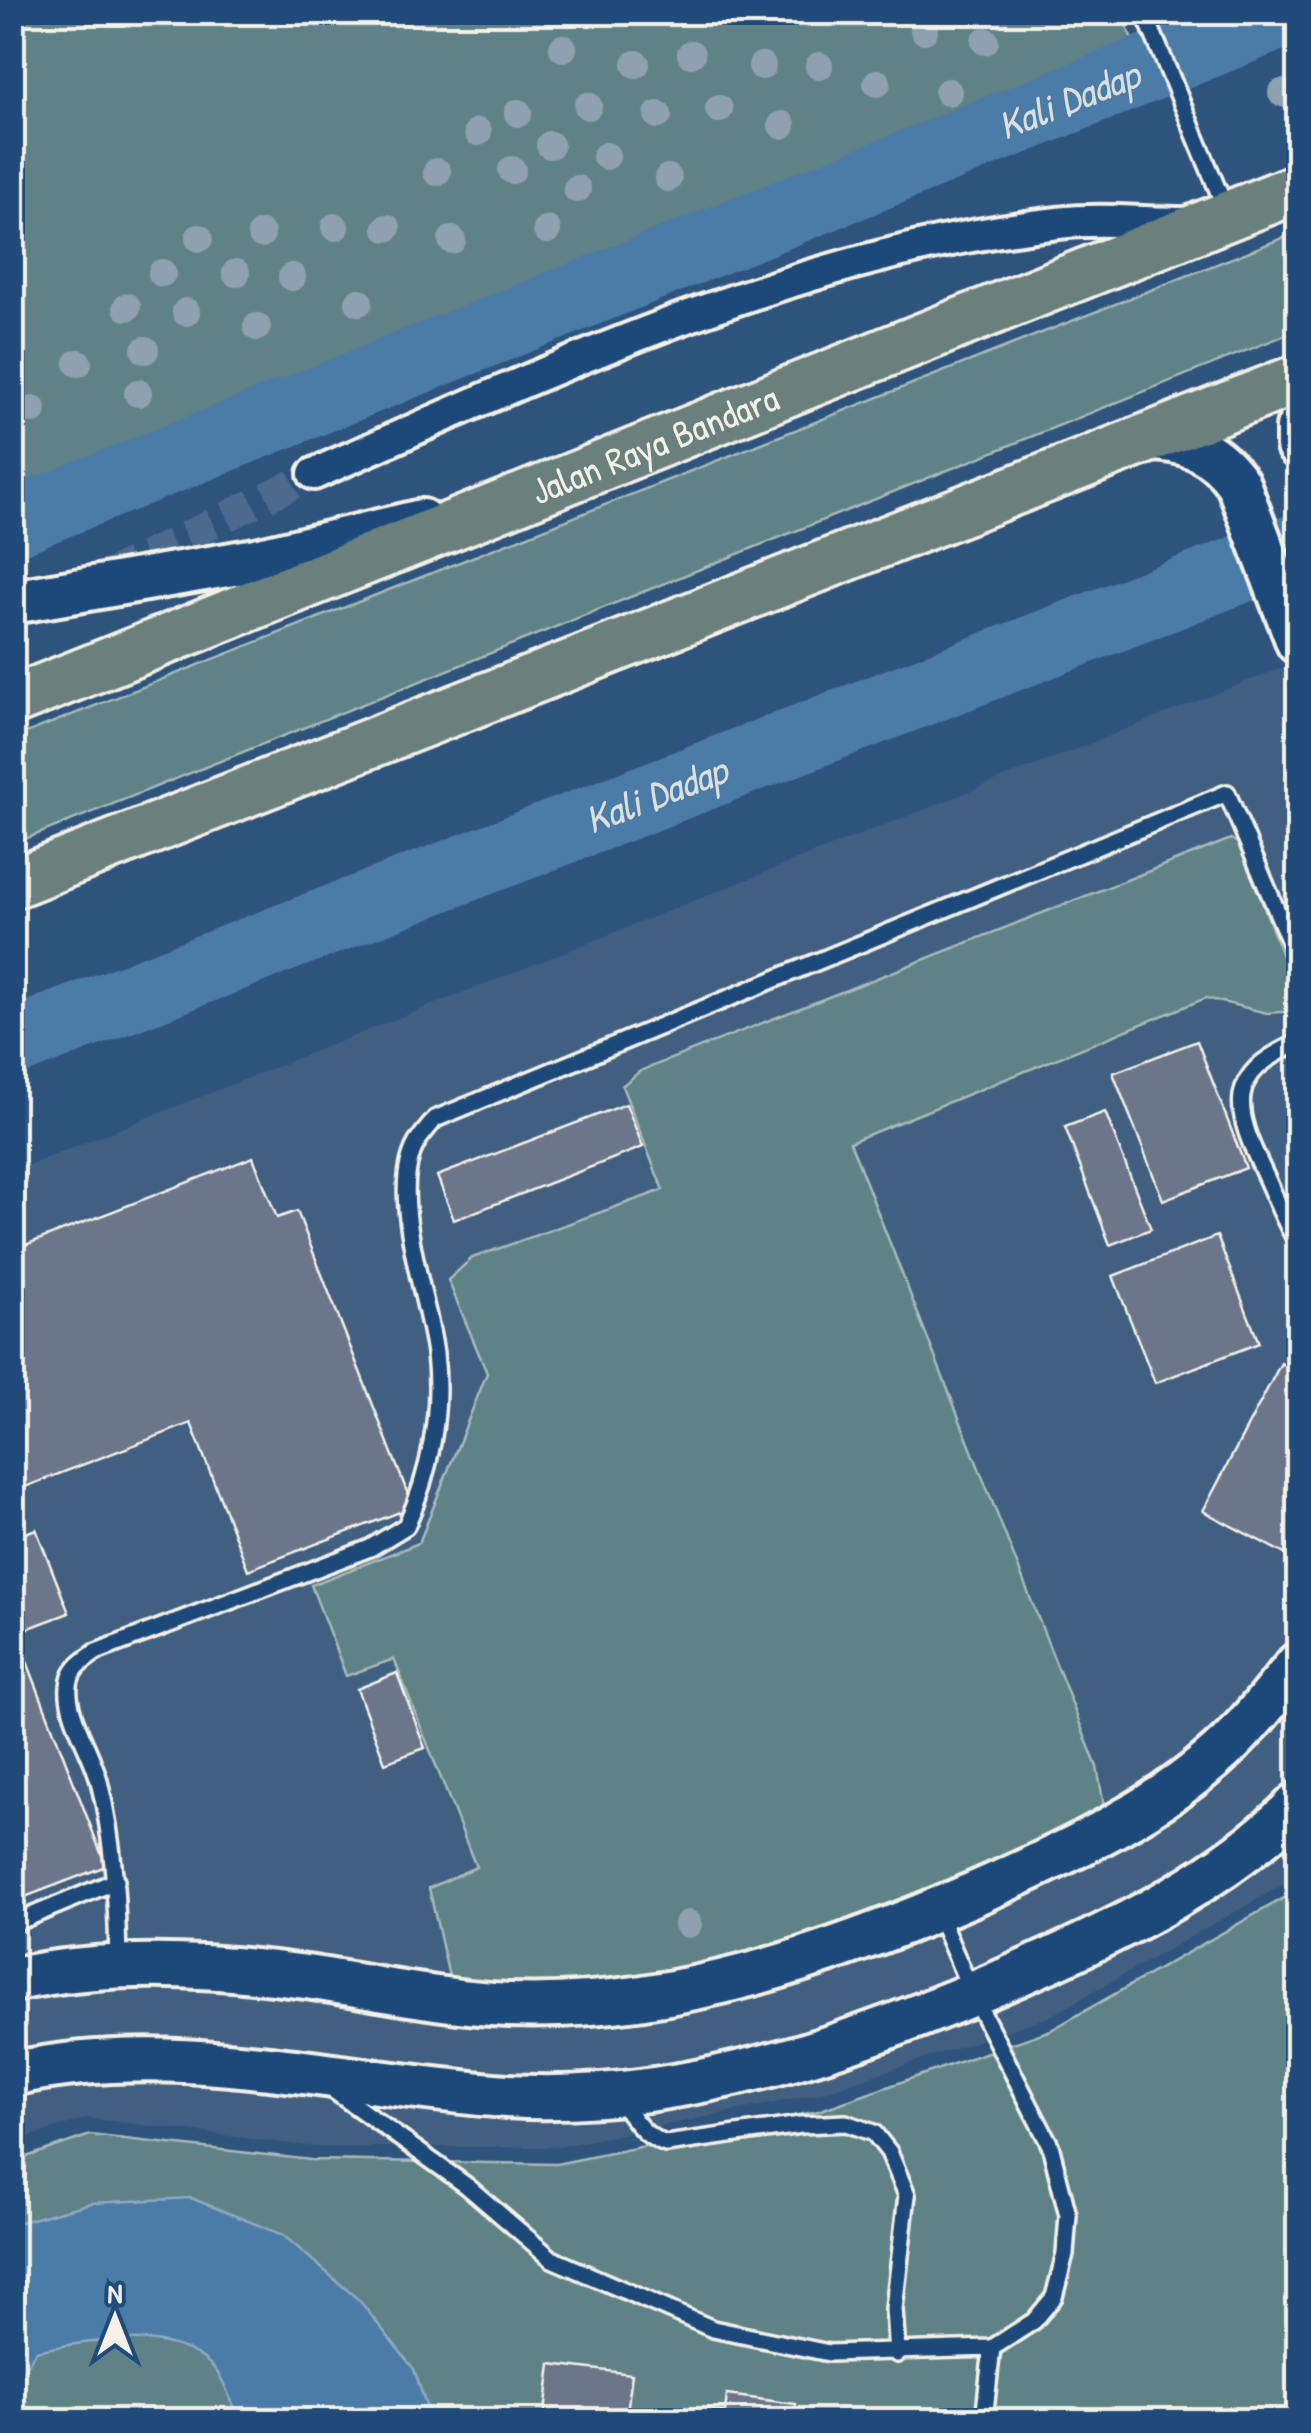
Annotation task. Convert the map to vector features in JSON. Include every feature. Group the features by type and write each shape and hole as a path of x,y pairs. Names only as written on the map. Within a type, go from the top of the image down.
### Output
{"main road":[{"name":"Jalan Raya Bandara","path":"12,701 1298,188"},
{"path":"12,884 1298,379"}],"street":[{"path":"314,474 514,386 804,276 944,242 1060,222 1221,219"},
{"path":"1298,428 1298,446"},
{"path":"1143,439 1166,438 1209,452 1238,484 1298,642"},
{"path":"12,602 256,560 525,498"},
{"path":"12,586 125,582"},
{"path":"12,1980 118,1968 200,1966 307,1978 417,1998 511,2005 600,2002 784,1968 1050,1861 1144,1806 1228,1745 1298,1664"},
{"path":"12,2074 107,2062 201,2058 414,2088 512,2096 612,2093 815,2054 899,2027 1145,1913 1243,1851 1298,1804"}],"lane":[{"path":"1144,12 1196,140 1221,219"},
{"path":"118,1968 116,1882 98,1776 68,1691 70,1676 79,1664 137,1634 370,1548 406,1526 417,1503 437,1406 436,1358 409,1220 407,1175 416,1144 435,1119 1227,793 1298,961"},
{"path":"1298,1043 1270,1055 1249,1072 1240,1095 1244,1130 1298,1244"},
{"path":"12,1924 116,1882"},
{"path":"304,2070 466,2186 552,2260 712,2329 829,2353 897,2354 992,2348 1034,2320 1054,2297 1065,2254 1068,2214 1050,2145 973,1995 936,1910"},
{"path":"612,2093 652,2140 666,2144 800,2125 846,2124 874,2134 889,2152 907,2194 894,2309 897,2354"},
{"path":"984,2420 992,2348"}],"shaded area":[{"path":"1298,661 1298,1872 1293,1879 1051,2016 819,2094 558,2147 314,2147 87,2118 13,2142 13,1171"},
{"path":"191,2198 283,2235 359,2300 414,2369 431,2420 240,2420 211,2365 194,2353 150,2341 78,2343 36,2351 13,2386 13,2224 91,2203"}],"green space":[{"path":"1298,12 1298,17 1207,51 1191,13"},
{"path":"13,13 1121,13 1133,42 1119,53 13,495"},
{"path":"1298,232 1298,330 13,844 13,738"},
{"path":"1231,839 1241,845 1298,999 1296,1011 1267,1013 1206,998 850,1142 1097,1767 1104,1805 925,1895 862,1921 734,1962 669,1977 603,1986 450,1981 429,1888 476,1867 394,1659 346,1676 311,1585 419,1543 487,1373 448,1280 472,1258 663,1190 622,1086 640,1071"},
{"path":"1298,1890 1298,2420 13,2420 12,2162 90,2135 311,2160 556,2164 818,2111 1051,2030"}],"building":[{"path":"1197,1041 1246,1168 1163,1200 1113,1073"},
{"path":"626,1104 643,1147 454,1220 437,1176"},
{"path":"1105,1112 1151,1229 1110,1245 1065,1127"},
{"path":"253,1157 277,1218 297,1211 413,1507 248,1570 191,1423 12,1492 12,1250"},
{"path":"1217,1236 1259,1343 1155,1383 1113,1276"},
{"path":"1281,1363 1298,1372 1298,1561 1203,1511"},
{"path":"12,1513 21,1535 36,1529 69,1613 16,1633 106,1866 12,1902"},
{"path":"397,1673 425,1748 385,1763 357,1689"},
{"path":"551,2364 632,2374 626,2420 544,2420"},
{"path":"727,2395 796,2404 793,2420 696,2420 698,2409 725,2412"}],"waterway":[{"name":"Kali Dadap","path":"12,523 1288,12"},
{"name":"Kali Dadap","path":"12,1043 1298,547"}],"tunnel":[{"path":"105,576 314,474"}]}
